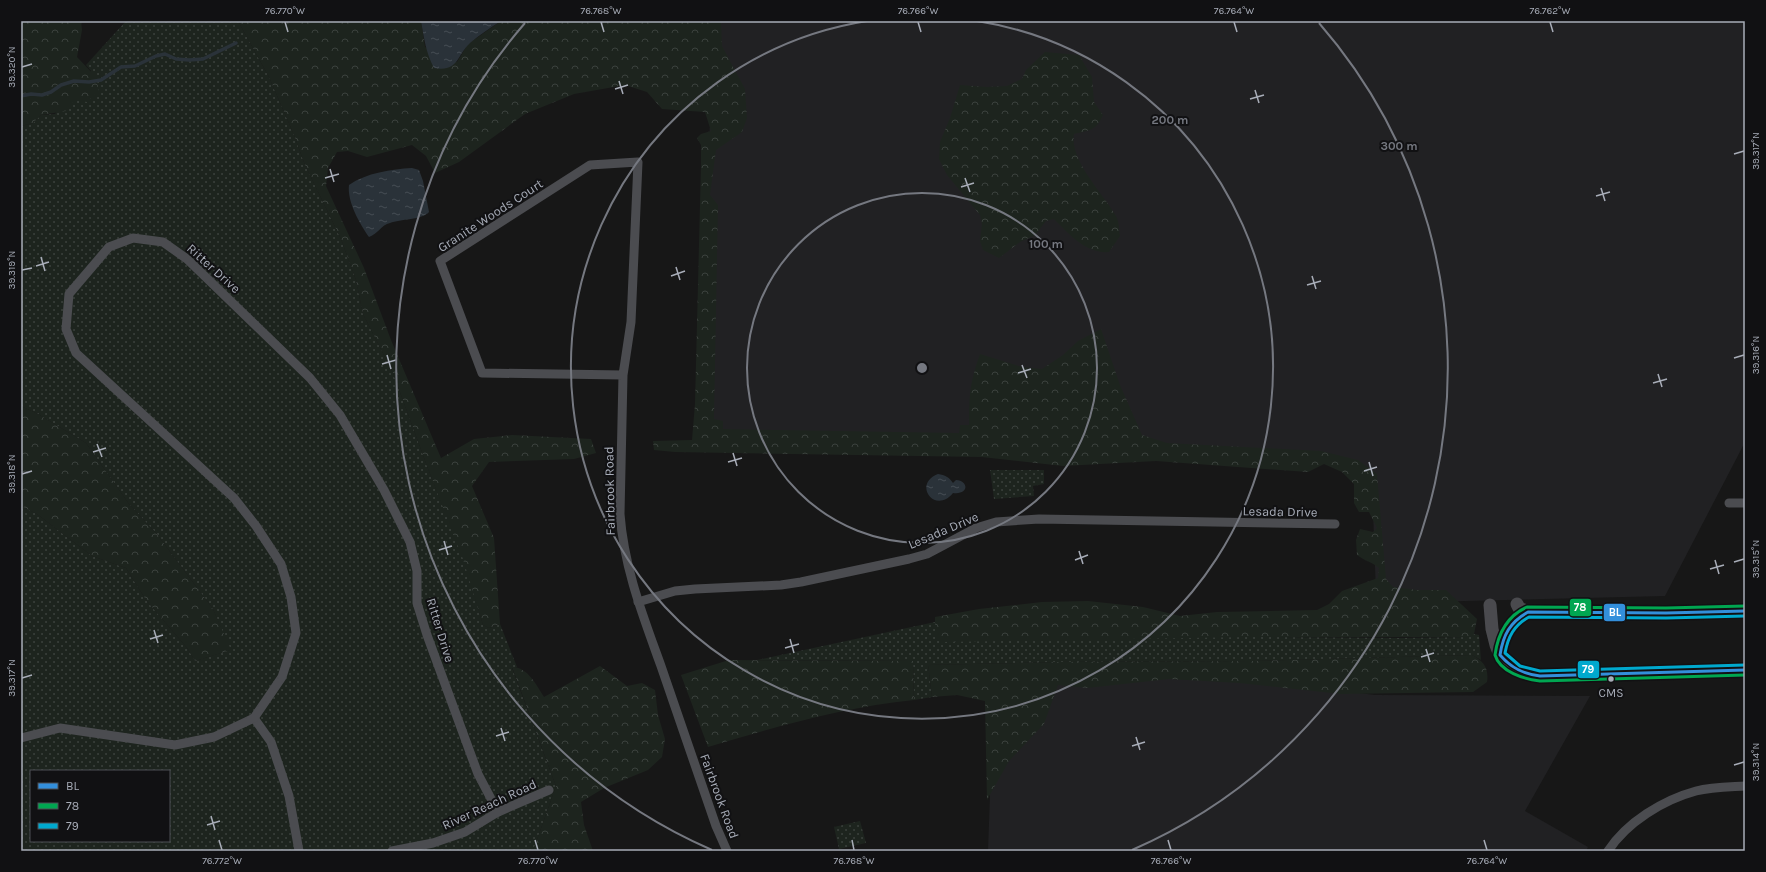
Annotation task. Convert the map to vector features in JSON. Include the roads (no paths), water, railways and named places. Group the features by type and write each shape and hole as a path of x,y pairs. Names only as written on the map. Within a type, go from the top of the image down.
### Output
{"street":[{"name":"Granite Woods Court","path":"623,375 482,373 440,261 590,165 638,162"},
{"name":"Fairbrook Road","path":"638,162 631,322 623,375 620,514 625,555 638,602 716,826 727,851"},
{"name":"Ritter Drive","path":"254,718 282,677 296,633 291,597 280,564 256,526 234,498 76,353 66,329 69,294 109,247 133,238 163,242 188,258 310,378 340,415 384,490 410,542 417,571 417,602 427,635 478,774 498,812"},
{"path":"1729,504 1745,503"},
{"name":"Lesada Drive","path":"638,602 682,590 781,585 801,582 909,559 927,554 976,528 996,522 1013,520 1039,519 1335,524"},
{"path":"1517,604 1519,608 1528,612 1666,613 1745,611"},
{"path":"1490,606 1492,629 1500,656 1507,664 1526,674 1540,676 1745,670"},
{"path":"1500,656 1503,636 1510,625 1520,616 1528,612"},
{"path":"21,738 60,728 175,745 214,737 254,718 271,742 289,796 299,851"},
{"path":"1608,851 1623,833 1655,808 1696,791 1745,786"},
{"name":"River Reach Road","path":"392,851 433,843 465,832 498,812 549,790"}],"water":[{"path":"421,21 501,21 470,43 453,65 442,69 434,68 431,62"},
{"path":"412,168 419,170 423,181 429,212 421,217 387,224 369,237 358,219 352,205 349,185 363,177 379,172"},
{"path":"938,474 947,477 953,483 956,480 960,481 965,485 964,490 962,492 953,493 946,499 939,501 933,499 929,496 927,484 930,479"}],"waterway":[{"path":"21,96 31,94 42,95 51,92 61,85 74,81 89,82 101,80 121,67 135,66 156,56 165,54 176,59 203,59 236,43"}],"place":[{"name":"CMS","path":"1611,679"}]}
